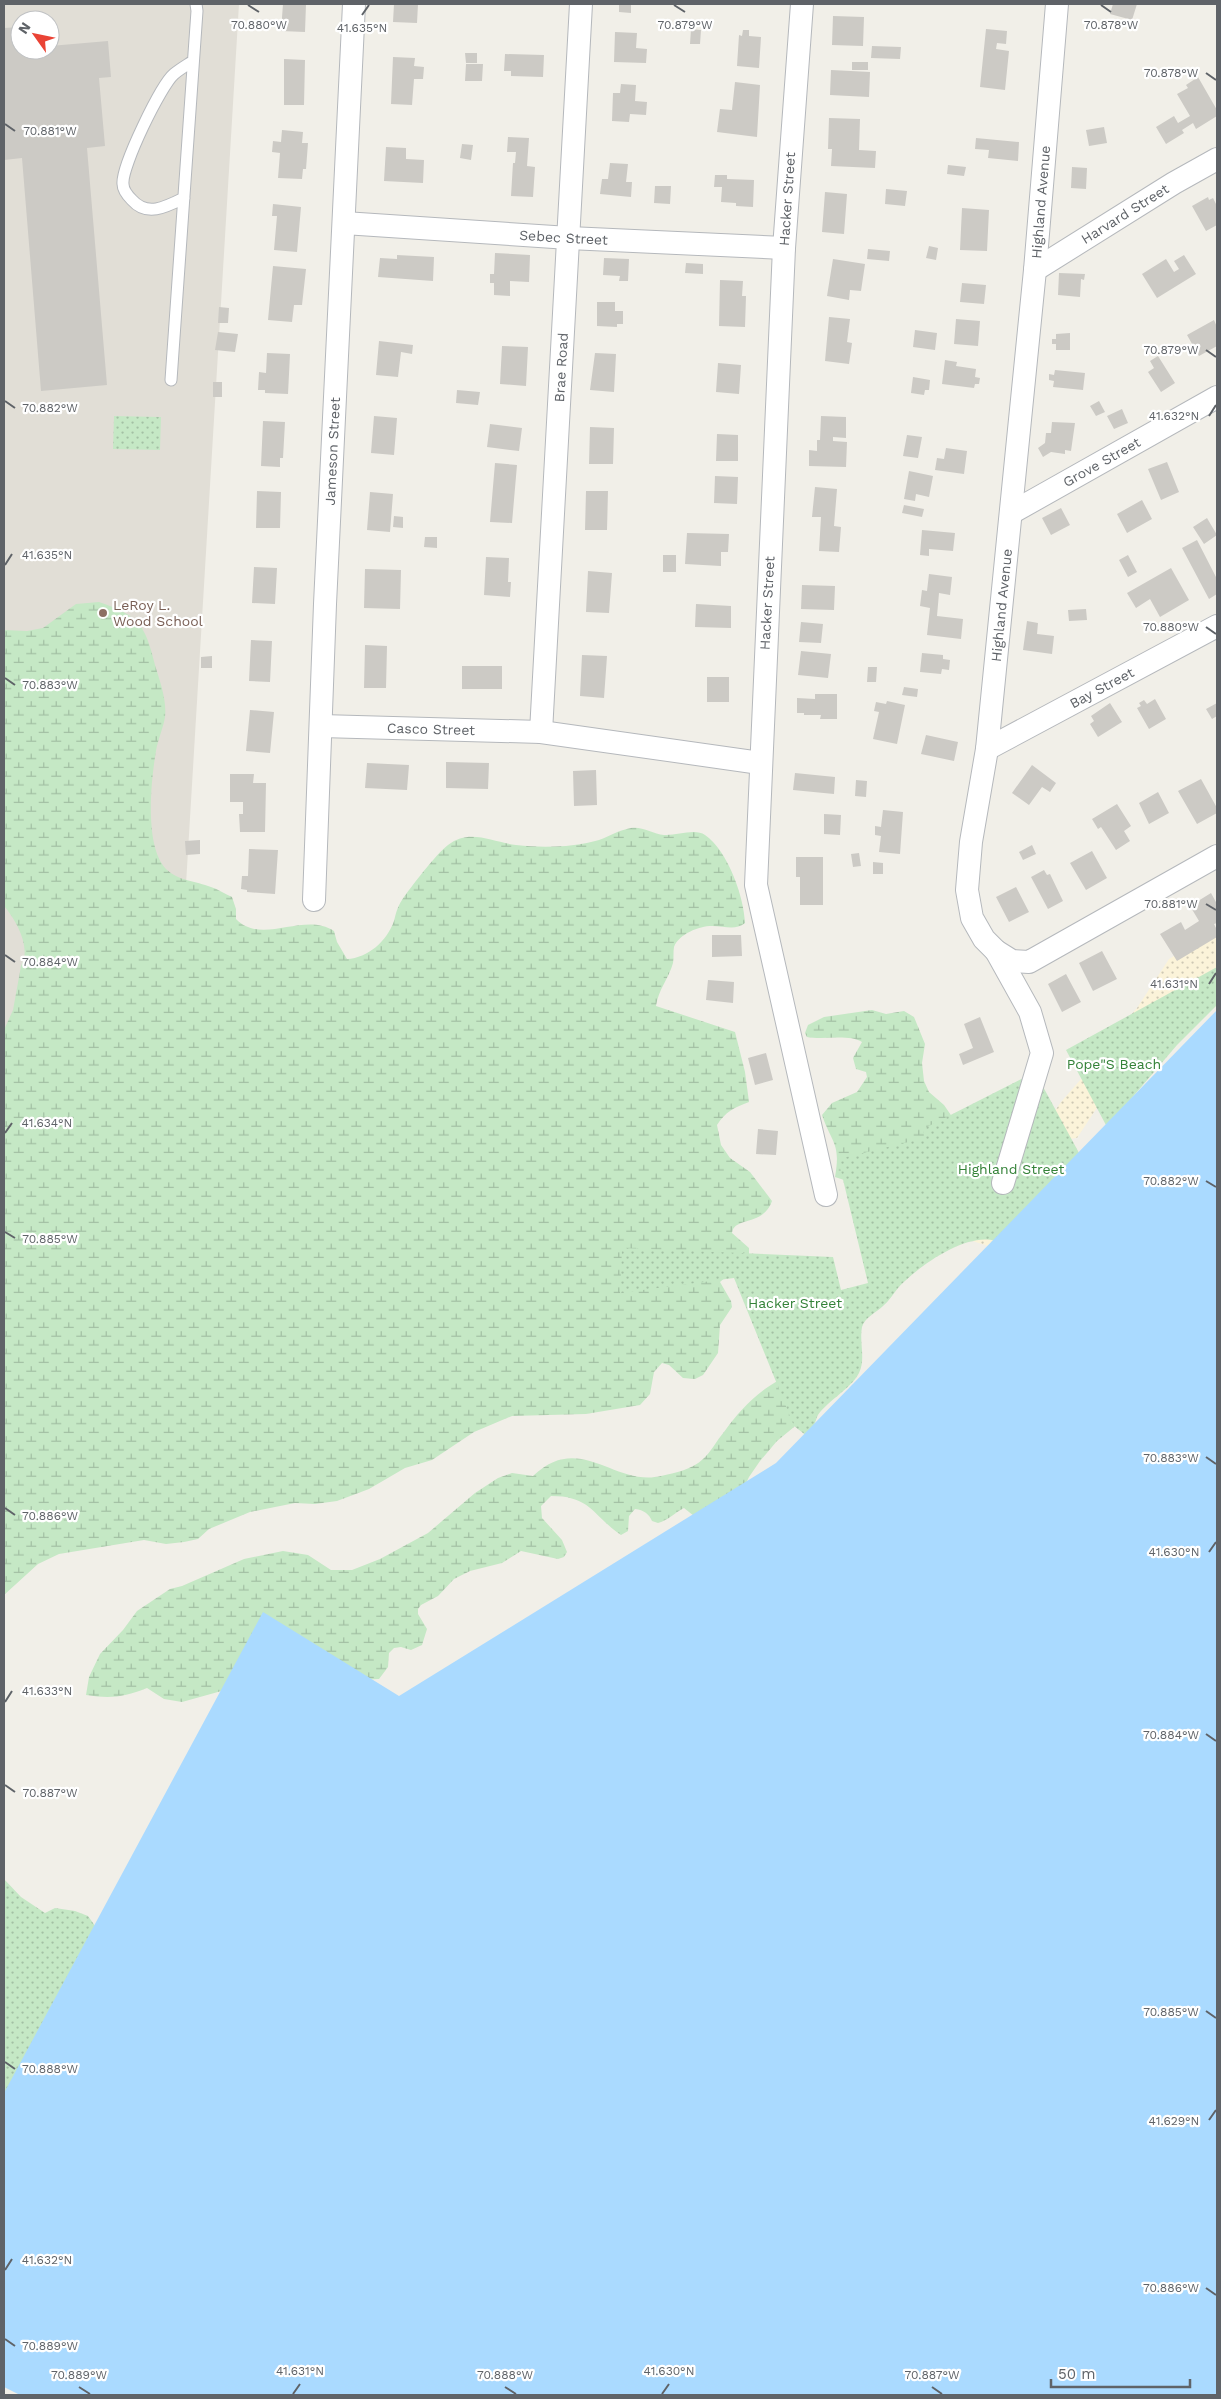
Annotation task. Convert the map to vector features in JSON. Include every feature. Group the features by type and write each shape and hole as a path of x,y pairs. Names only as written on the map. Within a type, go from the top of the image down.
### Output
{"street":[{"name":"Jameson Street","path":"314,900 325,604 354,4"},
{"name":"Brae Road","path":"541,732 581,4"},
{"name":"Hacker Street","path":"802,4 784,248 756,885 826,1196"},
{"name":"Highland Avenue","path":"1003,1183 1042,1053 1030,1012 996,951 984,939 972,918 967,890 971,842 987,749 1011,513 1057,4"},
{"name":"Harvard Street","path":"1034,270 1174,183 1217,159"},
{"name":"Sebec Street","path":"344,223 569,238 784,248"},
{"name":"Grove Street","path":"1011,513 1217,397"},
{"name":"Bay Street","path":"987,749 1217,627"},
{"name":"Casco Street","path":"321,726 541,732 760,763"},
{"path":"996,951 1012,961 1029,962 1217,856"}],"lane":[{"path":"171,380 196,4"},
{"path":"184,198 158,210 146,210 136,205 128,196 123,184 125,168 161,91 174,74 193,61"}],"shaded area":[{"name":"LeRoy L. Wood School","path":"4,4 239,4 167,1200 4,1176"}],"green space":[{"path":"114,416 161,417 160,450 113,449"},
{"path":"99,602 123,612 138,623 148,640 163,691 165,717 156,751 151,795 154,845 159,859 166,869 176,876 214,888 232,897 236,909 236,919 246,926 258,929 271,929 310,924 322,926 334,931 337,942 347,959 355,958 369,952 382,942 391,928 399,906 406,894 424,871 448,845 465,837 481,838 522,846 566,846 595,841 622,830 635,828 664,835 696,832 705,835 713,842 728,863 733,875 742,901 745,923 737,927 701,927 680,938 674,947 673,963 656,1006 735,1032 745,1072 749,1102 731,1110 717,1125 721,1145 730,1158 750,1172 772,1201 762,1215 738,1224 732,1233 749,1248 749,1257 720,1282 731,1301 732,1307 720,1325 718,1353 703,1375 695,1379 683,1378 669,1365 662,1363 654,1372 650,1394 640,1405 586,1414 512,1416 474,1432 432,1460 405,1468 369,1489 337,1501 315,1504 295,1503 250,1512 209,1529 198,1539 184,1542 166,1544 144,1540 59,1554 38,1564 4,1595 4,1030 13,1010 25,951 18,926 4,906 4,630 27,631 43,628 76,604"},
{"name":"Pope\"S Beach","path":"1217,967 1217,1005 1177,1045 1107,1127 1066,1050"},
{"path":"872,1010 886,1014 904,1011 914,1017 925,1044 922,1063 924,1081 929,1092 944,1105 957,1124 853,1183 835,1177 837,1166 836,1150 822,1115 832,1103 857,1092 867,1077 866,1072 856,1069 853,1058 862,1042 851,1038 813,1038 807,1037 805,1033 808,1025 824,1017"},
{"name":"Highland Street","path":"1035,1072 1103,1197 995,1241 970,1242 956,1247 929,1262 906,1280 885,1304 863,1324 861,1333 862,1362 859,1373 850,1385 820,1412 815,1423 812,1440 794,1426 734,1278 620,1293 622,1248 833,1257 841,1290 868,1283 838,1159 925,1138 923,1129"},
{"path":"779,1380 820,1395 794,1427 777,1441 760,1461 749,1477 737,1502 704,1524 684,1508 658,1523 652,1521 644,1511 635,1509 629,1516 628,1531 621,1535 583,1503 575,1499 551,1496 541,1506 542,1518 562,1540 567,1552 564,1557 558,1559 521,1551 502,1563 470,1571 454,1579 438,1596 421,1605 418,1609 418,1614 427,1629 422,1645 411,1650 401,1647 394,1648 389,1653 388,1667 379,1679 243,1685 182,1702 164,1699 147,1688 117,1696 86,1695 89,1677 100,1654 123,1630 137,1611 170,1589 182,1586 244,1559 283,1551 308,1555 331,1570 352,1570 380,1559 428,1533 475,1493 498,1478 512,1473 533,1476 550,1464 566,1459 582,1459 628,1474 644,1477 661,1476 684,1470 703,1459 742,1410 755,1397"},
{"path":"4,1879 21,1897 45,1913 55,1908 75,1911 88,1916 98,1930 4,2167"}],"sand":[{"path":"1217,935 1217,999 1100,1103 1077,1138 1069,1139 1013,1254 957,1236 1021,1160 1061,1102 1096,1062 1119,1029 1137,1008 1169,959 1201,940"}],"water":[{"path":"1217,1010 1217,2395 20,2395 4,2387 4,2093 263,1612 399,1696 776,1463"}],"building":[{"path":"283,4 306,4 305,32 281,31"},
{"path":"394,4 418,4 417,23 393,22"},
{"path":"619,4 631,4 631,13 619,12"},
{"path":"1113,4 1137,4 1132,20 1110,14"},
{"path":"833,16 864,17 863,46 832,45"},
{"path":"4,28 10,28 10,60 60,60 60,45 108,41 111,77 99,78 105,146 87,148 107,385 41,391 22,158 4,160"},
{"path":"691,29 701,30 700,44 690,44"},
{"path":"986,29 1007,31 1006,44 997,43 996,49 1009,51 1005,90 980,87"},
{"path":"743,30 749,30 749,36 761,37 759,68 737,66 739,35 742,36"},
{"path":"615,32 637,33 636,48 647,49 646,63 614,62"},
{"path":"872,46 901,47 900,59 871,58"},
{"path":"465,53 477,53 477,63 466,63"},
{"path":"505,54 544,55 543,77 511,76 511,71 504,71"},
{"path":"393,57 415,58 414,66 424,67 423,79 414,79 412,105 391,104"},
{"path":"284,59 305,60 304,105 284,105"},
{"path":"852,62 868,62 868,70 852,70"},
{"path":"466,64 483,64 482,81 465,81"},
{"path":"831,70 870,72 869,97 830,95"},
{"path":"1198,77 1217,110 1217,116 1196,129 1193,123 1182,130 1184,133 1166,144 1156,127 1174,116 1178,123 1190,116 1177,94 1188,88 1186,85"},
{"path":"735,82 760,85 757,137 717,132 720,109 732,110"},
{"path":"621,84 636,85 635,101 647,102 646,115 630,114 629,122 612,121 613,93 620,93"},
{"path":"829,118 860,119 859,150 876,151 875,168 831,166 832,149 828,149"},
{"path":"1104,127 1107,143 1089,146 1086,130"},
{"path":"282,130 303,132 302,143 308,143 306,169 303,169 302,179 278,178 280,153 272,152 273,141 281,142"},
{"path":"508,137 529,138 527,166 535,167 533,197 511,196 513,163 515,163 516,152 507,152"},
{"path":"976,138 1019,142 1018,161 988,158 989,150 975,149"},
{"path":"462,144 473,145 471,160 460,158"},
{"path":"386,147 406,148 406,159 424,160 423,183 384,181"},
{"path":"610,163 628,164 626,182 632,182 631,197 600,194 602,179 608,179"},
{"path":"948,165 966,167 964,176 947,174"},
{"path":"1072,167 1087,168 1086,189 1071,188"},
{"path":"715,175 727,175 727,179 754,180 753,207 736,206 736,203 721,202 722,187 714,187"},
{"path":"655,186 671,186 670,204 654,203"},
{"path":"886,189 907,191 905,206 885,204"},
{"path":"825,192 847,194 844,234 822,232"},
{"path":"1208,197 1209,200 1213,198 1217,206 1217,225 1206,231 1192,206"},
{"path":"273,204 301,207 297,252 274,250 277,216 272,216"},
{"path":"962,208 989,210 987,251 960,250"},
{"path":"929,246 938,248 936,260 926,258"},
{"path":"868,249 890,251 889,261 867,259"},
{"path":"495,253 530,255 529,282 510,281 510,296 494,295 494,283 490,283 490,274 494,274"},
{"path":"397,255 434,257 433,281 378,277 380,258 397,259"},
{"path":"1184,255 1196,274 1157,298 1142,274 1166,259 1174,272 1179,269 1174,261"},
{"path":"604,258 629,259 628,281 619,281 620,276 603,275"},
{"path":"833,259 865,264 861,291 850,290 849,300 827,296"},
{"path":"686,263 703,264 703,274 685,273"},
{"path":"273,266 306,269 302,305 294,305 292,322 268,320"},
{"path":"1059,273 1085,274 1084,280 1081,279 1080,297 1058,295"},
{"path":"720,280 743,281 742,296 746,296 745,327 719,326"},
{"path":"962,283 986,285 984,304 960,302"},
{"path":"597,302 615,302 615,311 623,311 623,324 617,324 617,327 597,326"},
{"path":"219,307 229,308 228,323 218,323"},
{"path":"829,317 850,319 847,342 852,343 849,364 825,361"},
{"path":"956,319 980,321 978,346 954,344"},
{"path":"1214,320 1217,327 1217,346 1199,356 1187,335"},
{"path":"915,330 937,333 935,350 913,347"},
{"path":"218,332 238,334 235,352 215,350"},
{"path":"1070,333 1070,350 1056,350 1056,344 1052,344 1052,339 1056,339 1056,334"},
{"path":"379,341 413,345 412,354 401,352 398,377 376,375"},
{"path":"502,346 528,347 526,386 500,384"},
{"path":"267,353 290,354 288,394 265,393 265,390 258,390 259,372 266,373"},
{"path":"595,353 616,354 614,392 590,390"},
{"path":"1158,356 1175,383 1161,392 1148,372 1154,368 1150,361"},
{"path":"945,360 957,362 956,366 976,369 975,377 980,378 979,384 975,384 974,388 942,384"},
{"path":"718,363 741,365 739,394 716,392"},
{"path":"1055,370 1085,373 1083,390 1053,387 1054,381 1049,380 1049,374 1054,375"},
{"path":"913,377 930,380 929,390 925,390 924,395 911,393"},
{"path":"213,382 222,382 222,397 213,397"},
{"path":"457,390 480,392 478,405 456,403"},
{"path":"1099,401 1105,412 1096,416 1090,406"},
{"path":"1122,409 1128,423 1114,429 1107,416"},
{"path":"374,416 397,418 394,455 371,453"},
{"path":"821,416 846,417 846,438 833,437 833,441 847,442 846,467 809,466 809,450 817,451 817,440 820,440"},
{"path":"263,421 285,422 283,458 280,458 280,467 261,466"},
{"path":"1052,422 1075,423 1071,451 1065,450 1065,454 1051,452 1043,457 1038,448 1045,443 1046,433 1051,433"},
{"path":"490,424 522,428 519,451 487,447"},
{"path":"590,427 614,428 613,464 589,464"},
{"path":"717,434 738,435 738,461 716,461"},
{"path":"907,435 922,437 918,458 903,456"},
{"path":"946,448 967,451 964,474 935,470 937,458 944,459"},
{"path":"1167,462 1179,492 1161,500 1148,469"},
{"path":"495,463 517,465 512,523 490,522"},
{"path":"909,471 933,476 929,497 916,494 915,501 904,499"},
{"path":"715,476 738,477 737,504 714,503"},
{"path":"815,487 837,489 834,526 841,527 839,552 819,551 821,517 812,517"},
{"path":"257,491 281,492 280,528 256,528"},
{"path":"586,491 608,491 607,530 585,530"},
{"path":"370,492 393,494 390,532 367,530"},
{"path":"1142,500 1152,519 1127,533 1117,514"},
{"path":"904,505 924,509 922,517 902,513"},
{"path":"1061,508 1070,525 1051,535 1042,518"},
{"path":"394,516 403,517 403,528 393,527"},
{"path":"1207,518 1217,535 1204,544 1193,527"},
{"path":"922,530 955,533 953,551 929,549 929,556 920,555"},
{"path":"687,533 729,534 728,552 721,552 721,566 685,564"},
{"path":"425,537 437,537 437,548 424,547"},
{"path":"1197,540 1217,579 1217,594 1209,599 1182,548"},
{"path":"663,555 676,555 676,572 663,572"},
{"path":"1128,555 1137,572 1128,577 1119,560"},
{"path":"486,557 509,558 508,582 511,582 510,597 484,595"},
{"path":"254,567 277,568 275,604 252,603"},
{"path":"1171,568 1189,600 1160,617 1150,599 1136,608 1127,593"},
{"path":"365,569 401,570 400,609 364,608"},
{"path":"588,571 612,573 609,613 586,612"},
{"path":"929,574 952,577 950,595 939,593 937,616 963,619 961,639 927,635 930,608 920,606 922,590 927,591"},
{"path":"802,585 835,586 834,610 801,609"},
{"path":"696,604 731,606 731,628 695,627"},
{"path":"1086,609 1087,620 1069,621 1068,610"},
{"path":"1027,621 1038,623 1037,634 1054,636 1052,654 1023,650"},
{"path":"801,622 823,624 821,643 799,642"},
{"path":"251,640 272,641 270,682 249,681"},
{"path":"365,645 387,646 386,688 364,688"},
{"path":"801,651 831,654 828,678 798,675"},
{"path":"922,653 943,655 943,659 950,660 949,670 942,669 941,674 920,672"},
{"path":"582,655 607,656 604,698 580,696"},
{"path":"212,656 212,668 201,668 201,657"},
{"path":"462,666 502,666 502,689 462,689"},
{"path":"868,667 877,667 876,682 867,682"},
{"path":"707,677 729,677 729,702 707,702"},
{"path":"904,687 918,689 917,697 902,695"},
{"path":"815,694 837,694 837,719 820,719 821,715 797,713 797,698 815,699"},
{"path":"1155,699 1166,719 1149,729 1137,708 1141,706 1139,703 1144,700 1147,704"},
{"path":"887,701 905,705 897,744 873,739 879,712 874,711 876,702 886,704"},
{"path":"1110,703 1122,722 1098,737 1090,724 1094,721 1091,716"},
{"path":"1217,703 1217,716 1212,719 1206,709"},
{"path":"250,710 274,712 270,753 246,751"},
{"path":"926,735 958,742 954,761 921,754"},
{"path":"446,762 489,763 488,789 446,788"},
{"path":"367,763 409,765 407,790 365,788"},
{"path":"1032,765 1056,783 1050,792 1042,787 1029,805 1012,793"},
{"path":"596,770 597,805 574,806 573,771"},
{"path":"795,773 835,777 834,794 793,790"},
{"path":"230,774 254,774 253,783 266,783 265,832 240,832 239,814 243,814 243,802 230,802"},
{"path":"1201,779 1217,808 1217,813 1197,824 1178,791"},
{"path":"856,780 867,781 866,797 855,796"},
{"path":"1158,792 1169,813 1149,824 1139,803"},
{"path":"1117,804 1131,826 1124,831 1130,841 1116,850 1101,827 1098,829 1092,819"},
{"path":"883,810 903,812 900,854 879,852 881,836 875,835 875,826 881,827"},
{"path":"824,814 841,815 840,835 824,834"},
{"path":"200,840 200,854 186,855 185,841"},
{"path":"1032,845 1036,854 1023,860 1019,852"},
{"path":"249,849 278,850 275,894 247,892 247,890 241,889 242,876 248,876"},
{"path":"1092,851 1107,878 1086,890 1070,863"},
{"path":"859,853 861,866 853,867 851,854"},
{"path":"796,857 823,857 823,905 800,905 800,877 796,877"},
{"path":"873,862 883,863 883,874 873,874"},
{"path":"1044,870 1047,875 1050,874 1063,901 1048,909 1031,877"},
{"path":"1016,887 1029,912 1009,922 996,897"},
{"path":"1211,893 1217,904 1217,923 1214,924 1217,930 1217,937 1177,961 1160,934 1181,922 1185,930 1199,921 1190,906"},
{"path":"712,935 741,935 742,956 712,957"},
{"path":"1102,951 1117,979 1093,991 1079,963"},
{"path":"1066,974 1081,1002 1062,1012 1048,984"},
{"path":"708,980 734,982 733,1003 706,1000"},
{"path":"980,1017 994,1052 963,1065 959,1054 973,1048 964,1024"},
{"path":"766,1053 773,1080 755,1085 748,1058"},
{"path":"758,1129 778,1131 776,1155 756,1154"}],"place":[{"name":"LeRoy L. Wood School","path":"103,613"}]}
